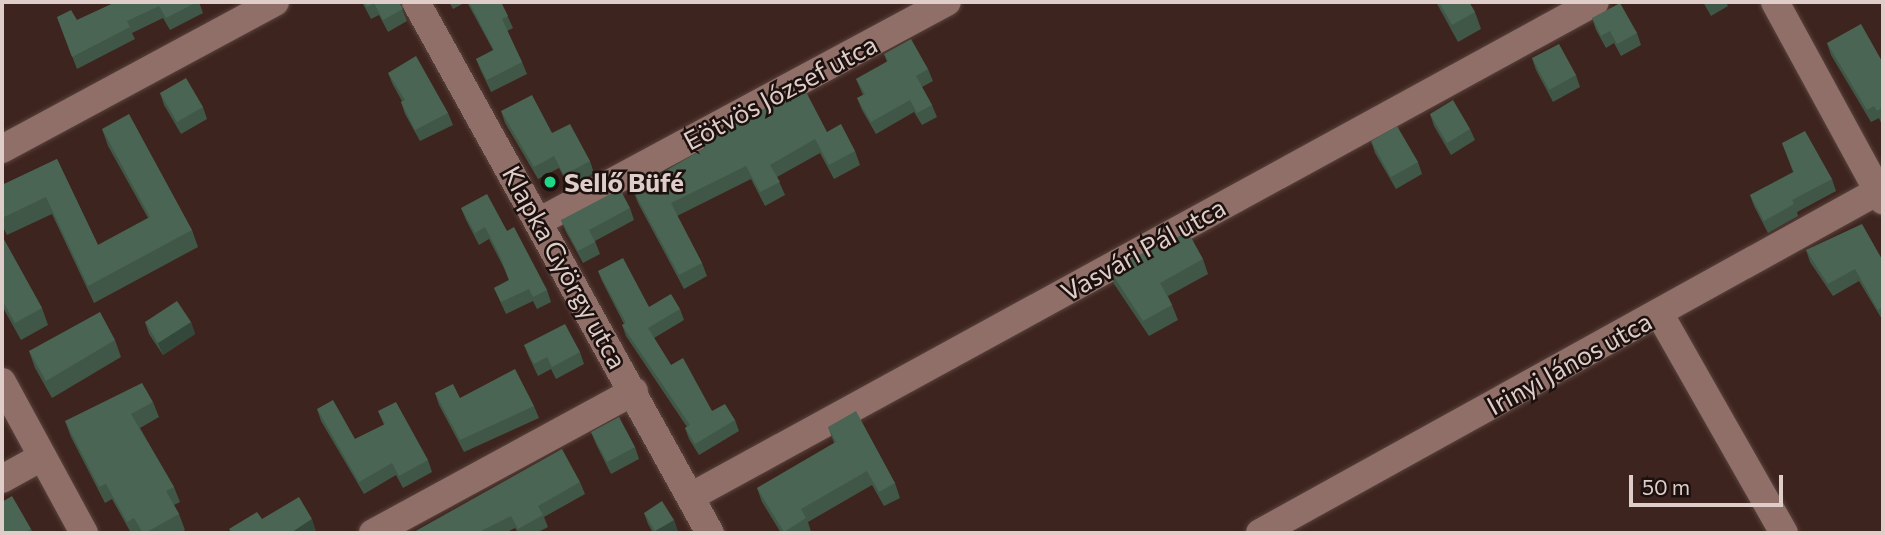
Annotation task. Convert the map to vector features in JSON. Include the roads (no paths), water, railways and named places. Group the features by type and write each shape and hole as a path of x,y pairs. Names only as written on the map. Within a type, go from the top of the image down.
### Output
{"street":[{"path":"2,149 275,2"},
{"name":"Klapka György utca","path":"416,2 540,221 710,533"},
{"name":"Eötvös József utca","path":"540,221 947,2"},
{"name":"Vasvári Pál utca","path":"691,496 1595,2"},
{"path":"1775,2 1881,196"},
{"name":"Irinyi János utca","path":"1260,533 1659,313 1881,196"},
{"path":"1659,313 1784,533"},
{"path":"2,382 84,533"},
{"path":"373,533 634,391"},
{"path":"2,479 42,457"}],"place":[{"name":"Sellő Büfé","path":"550,182"}]}
